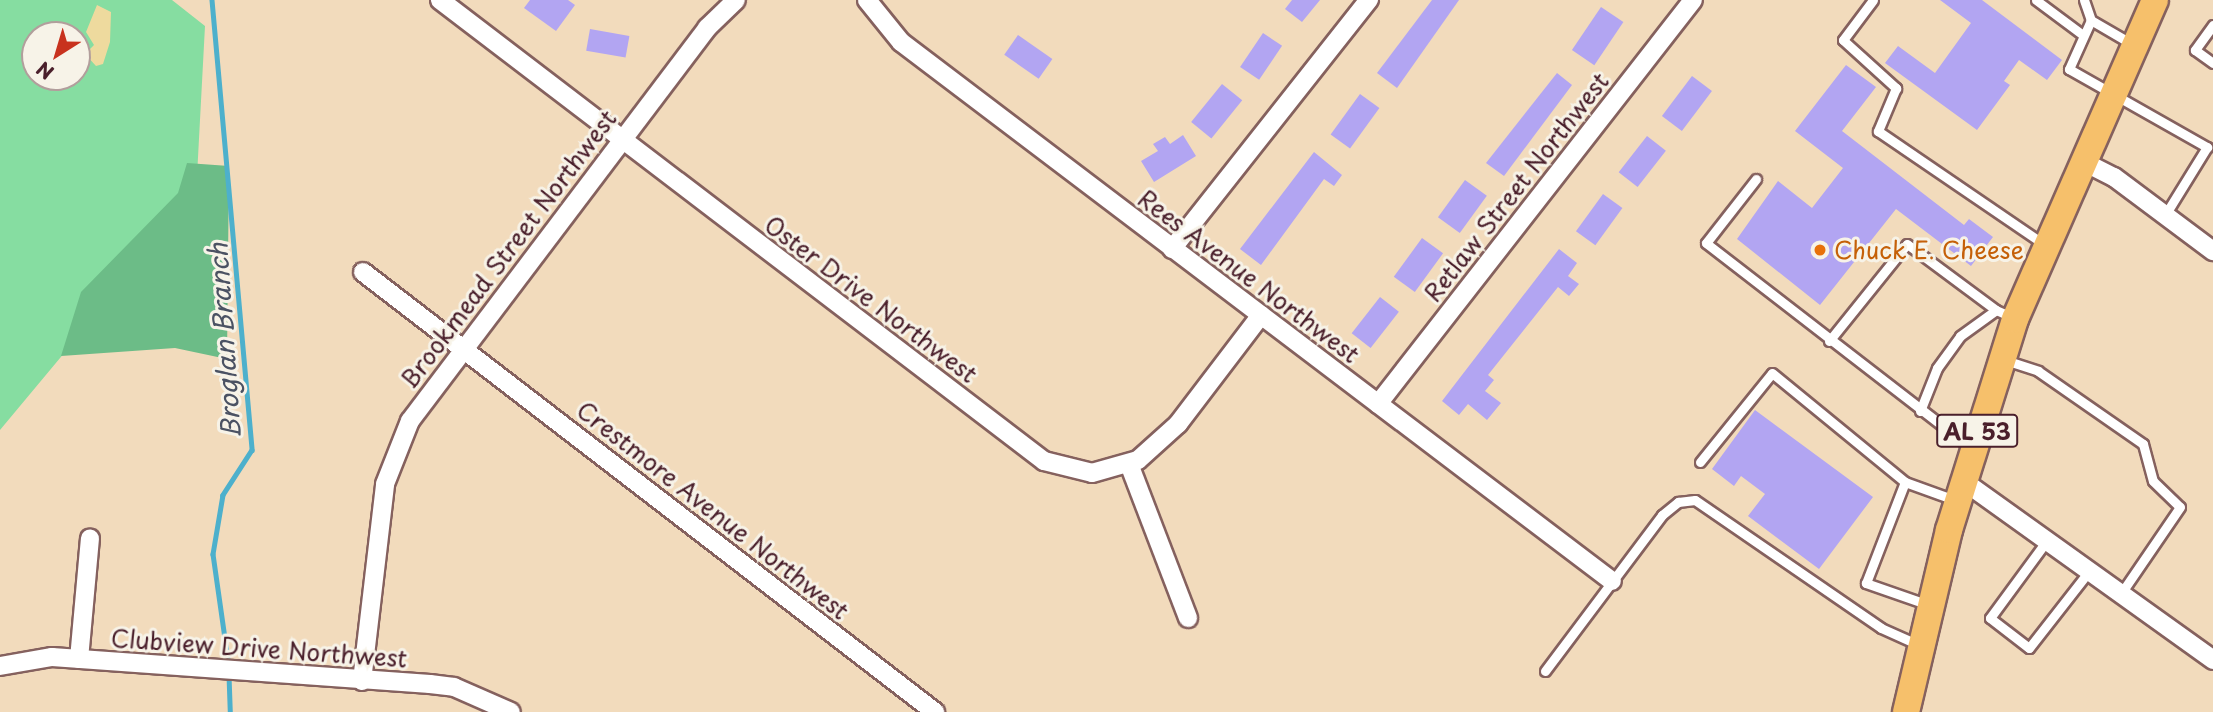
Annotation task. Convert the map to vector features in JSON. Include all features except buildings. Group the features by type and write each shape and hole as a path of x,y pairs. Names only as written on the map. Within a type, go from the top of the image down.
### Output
{"main road":[{"name":"AL 53","path":"1906,712 1960,491 2003,359 2006,314 2046,246 2154,1"}],"street":[{"name":"Oster Drive Northwest","path":"440,0 1044,461 1092,472 1129,464 1178,424 1261,315"},
{"name":"Brookmead Street Northwest","path":"362,681 385,484 410,421 461,347 736,0"},
{"name":"Rees Avenue Northwest","path":"867,0 901,42 1612,581"},
{"path":"1172,249 1369,0"},
{"name":"Retlaw Street Northwest","path":"1378,404 1693,0"},
{"path":"2082,161 2165,215 2213,251"},
{"name":"Crestmore Avenue Northwest","path":"363,272 935,712"},
{"path":"1129,464 1188,618"},
{"path":"1960,491 2049,538 2213,660"},
{"path":"79,659 90,539"},
{"name":"Clubview Drive Northwest","path":"0,666 79,659 454,687 511,712"}],"lane":[{"path":"1873,0 1843,40 1896,88 1878,131 2046,246"},
{"path":"2036,0 2083,34"},
{"path":"2084,0 2091,20 2134,45"},
{"path":"2091,20 2069,69 2110,97 2142,106 2210,146 2165,215"},
{"path":"2213,25 2195,50 2213,63"},
{"path":"1756,179 1706,243 1829,341 1972,449"},
{"path":"1829,341 1907,244 2006,314 1960,336 1937,368 1920,411"},
{"path":"2003,359 2038,371 2143,444 2153,481 2180,507 2122,592"},
{"path":"1700,462 1772,373 1905,482 1960,491"},
{"path":"1905,482 1866,583 1930,606"},
{"path":"1545,671 1661,515 1678,502 1695,500 1881,628 1921,646"},
{"path":"2049,538 1990,618 2029,648 2091,569"}],"green space":[{"path":"0,0 172,0 205,26 196,195 0,430"},
{"path":"187,163 229,166 227,359 175,348 61,356 81,292 178,193"}],"sand":[{"path":"97,5 111,12 110,42 103,64 96,66 91,61 91,48 94,45 91,40 90,21"}],"waterway":[{"name":"Broglan Branch","path":"212,0 252,450 223,495 213,554 229,666"},
{"name":"Broglan Branch","path":"229,675 230,712"}],"place":[{"name":"Chuck E. Cheese","path":"1820,250"}]}
